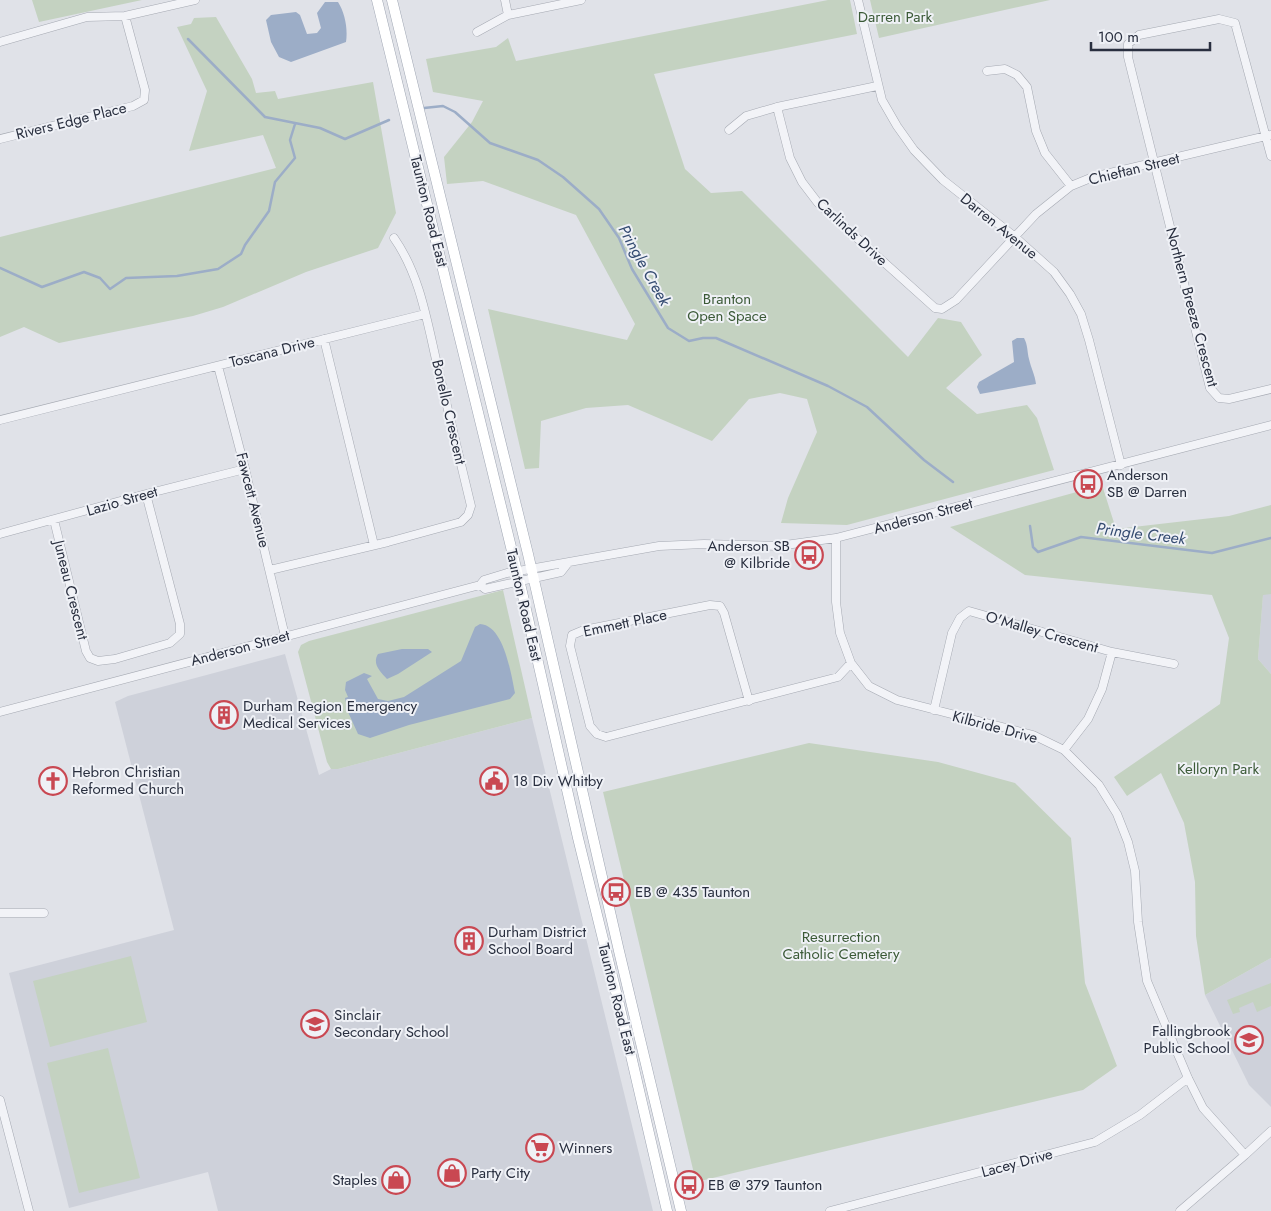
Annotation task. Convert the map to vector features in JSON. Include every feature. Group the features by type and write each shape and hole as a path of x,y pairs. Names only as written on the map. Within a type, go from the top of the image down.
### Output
{"main road":[{"name":"Taunton Road East","path":"377,0 517,570 667,1211"},
{"name":"Taunton Road East","path":"392,0 532,572 618,951 681,1211"},
{"path":"439,253 452,249"},
{"path":"454,319 469,315"}],"street":[{"path":"0,42 86,16 125,16 195,0"},
{"path":"505,0 508,15"},
{"path":"477,32 508,15 581,0"},
{"name":"Darren Avenue","path":"858,0 882,100 896,126 928,166 1015,237 1054,272 1070,294 1081,314 1121,464"},
{"name":"Rivers Edge Place","path":"0,139 133,106 144,100 145,90 125,16"},
{"name":"Northern Breeze Crescent","path":"1269,135 1235,23 1219,19 1139,35 1128,44 1128,57 1156,163 1210,388 1219,398 1229,399 1271,389"},
{"path":"987,71 1005,70 1017,75 1027,87 1036,131 1044,153 1071,186"},
{"path":"729,130 746,116 777,107 878,86"},
{"name":"Carlinds Drive","path":"777,107 790,158 802,182 818,203 935,308 942,309 956,300 1015,237"},
{"path":"1269,135 1271,156"},
{"name":"Chieftan Street","path":"1015,237 1036,214 1071,186 1094,177 1269,135"},
{"name":"Bonello Crescent","path":"374,545 461,522 468,515 471,506 413,271 394,238"},
{"path":"324,339 425,314"},
{"name":"Toscana Drive","path":"0,420 324,339 374,545"},
{"name":"Fawcett Avenue","path":"218,366 286,636"},
{"name":"Anderson Street","path":"0,712 480,585 484,580 517,570 561,572 568,563 600,555 659,546 704,544 778,546 836,538 1271,425"},
{"name":"Lazio Street","path":"0,534 245,469"},
{"name":"Juneau Crescent","path":"54,520 86,651 90,658 98,661 115,659 170,643 180,634 180,624 146,494"},
{"name":"Kilbride Drive","path":"836,538 836,602 840,633 850,664 869,686 897,700 1033,735 1064,750 1099,785 1117,814 1135,872 1138,922 1147,981 1188,1078 1204,1108 1245,1155"},
{"path":"270,570 374,545"},
{"name":"Anderson Street","path":"480,585 484,589 519,581 532,572"},
{"name":"Emmett Place","path":"749,701 724,612 720,606 710,605 584,630 572,635 570,646 590,726 597,734 606,737 749,701 838,677 850,664"},
{"name":"O'Malley Crescent","path":"934,710 952,633 960,618 969,611 1112,652 1102,690 1088,719 1064,750"},
{"path":"1112,652 1174,664"},
{"path":"0,913 44,913"},
{"name":"Lacey Drive","path":"830,1211 1095,1142 1140,1115 1188,1078"},
{"path":"0,1100 29,1211"},
{"path":"1180,1211 1271,1131"}],"shaded area":[{"path":"1263,594 1271,594 1271,674 1258,659"},
{"path":"285,654 319,775 331,769 338,769 532,718 653,1211 218,1211 208,1172 69,1208 9,973 174,930 115,702 128,696"},
{"name":"Fallingbrook Public School","path":"1271,958 1271,1107 1249,1085 1205,995"}],"green space":[{"path":"32,0 142,0 39,22"},
{"name":"Branton Open Space","path":"828,0 850,0 857,34 654,74 685,169 711,193 742,191 908,357 938,318 961,322 982,355 946,388 977,414 1027,405 1037,418 1054,470 847,525 781,523 788,498 817,432 807,399 780,393 749,399 712,441 628,405 586,408 541,421 539,468 525,469 488,309 627,340 635,324 576,215 483,181 447,184 444,157 472,122 483,101 433,92 426,59 496,47 508,38 516,61"},
{"name":"Darren Park","path":"870,0 1050,0 879,38"},
{"path":"216,17 252,79 256,93 275,91 278,99 373,82 396,213 378,248 306,272 223,307 193,316 59,343 24,327 0,337 0,237 276,168 263,135 189,151 207,91 177,27 191,24 194,18"},
{"name":"Kelloryn Park","path":"1102,485 1116,529 1229,516 1271,505 1271,594 1263,595 1258,659 1271,674 1271,958 1205,995 1196,936 1195,882 1184,823 1161,773 1127,796 1114,777 1220,704 1229,638 1212,595 1025,575 950,527"},
{"path":"503,590 532,718 338,769 331,769 327,762 298,652 301,645 309,641"},
{"name":"Resurrection Catholic Cemetery","path":"809,743 938,762 1015,783 1071,838 1085,983 1117,1066 1083,1090 696,1182 603,792"},
{"path":"131,956 147,1022 50,1047 33,981"},
{"path":"1271,983 1271,1006 1257,1012 1253,1002 1239,1008 1240,1012 1233,1014 1227,1000"},
{"path":"108,1048 140,1178 79,1193 47,1063"}],"water":[{"path":"325,2 338,2 345,21 346,42 291,62 279,57 271,42 266,20 271,15 296,12 300,15 307,34 317,33 321,28 317,13"},
{"path":"1017,338 1024,338 1036,384 980,394 977,387 979,382 1014,362 1012,341"},
{"path":"480,624 488,626 501,641 515,693 510,699 409,725 370,738 358,734 348,712 345,698 348,697 345,690 346,682 364,673 372,676 367,679 378,699 388,701 404,697 461,661 475,627"},
{"path":"402,649 428,649 432,652 387,679 376,664 378,654"}],"waterway":[{"path":"188,39 265,117 320,128 345,139 389,120"},
{"name":"Pringle Creek","path":"424,108 443,106 455,112 490,143 538,160 563,177 599,209 619,238 632,269 668,328 689,341 716,338 828,386 867,407 924,460 953,482"},
{"name":"Pringle Creek","path":"0,268 42,287 84,272 100,278 110,289 126,278 177,276 218,269 241,254 245,245 269,211 275,182 295,158 290,140 295,124"},
{"name":"Pringle Creek","path":"1030,526 1033,547 1038,552 1081,537 1212,553 1271,538"}],"place":[{"name":"Anderson SB @ Darren","path":"1088,484"},
{"name":"Anderson SB @ Kilbride","path":"809,555"},
{"name":"Durham Region Emergency Medical Services","path":"224,715"},
{"name":"Hebron Christian Reformed Church","path":"53,781"},
{"name":"18 Div Whitby","path":"494,781"},
{"name":"EB @ 435 Taunton","path":"616,892"},
{"name":"Durham District School Board","path":"469,941"},
{"name":"Sinclair Secondary School","path":"315,1024"},
{"name":"Fallingbrook Public School","path":"1249,1040"},
{"name":"Winners","path":"540,1148"},
{"name":"Party City","path":"452,1173"},
{"name":"Staples","path":"396,1180"},
{"name":"EB @ 379 Taunton","path":"689,1185"}]}
